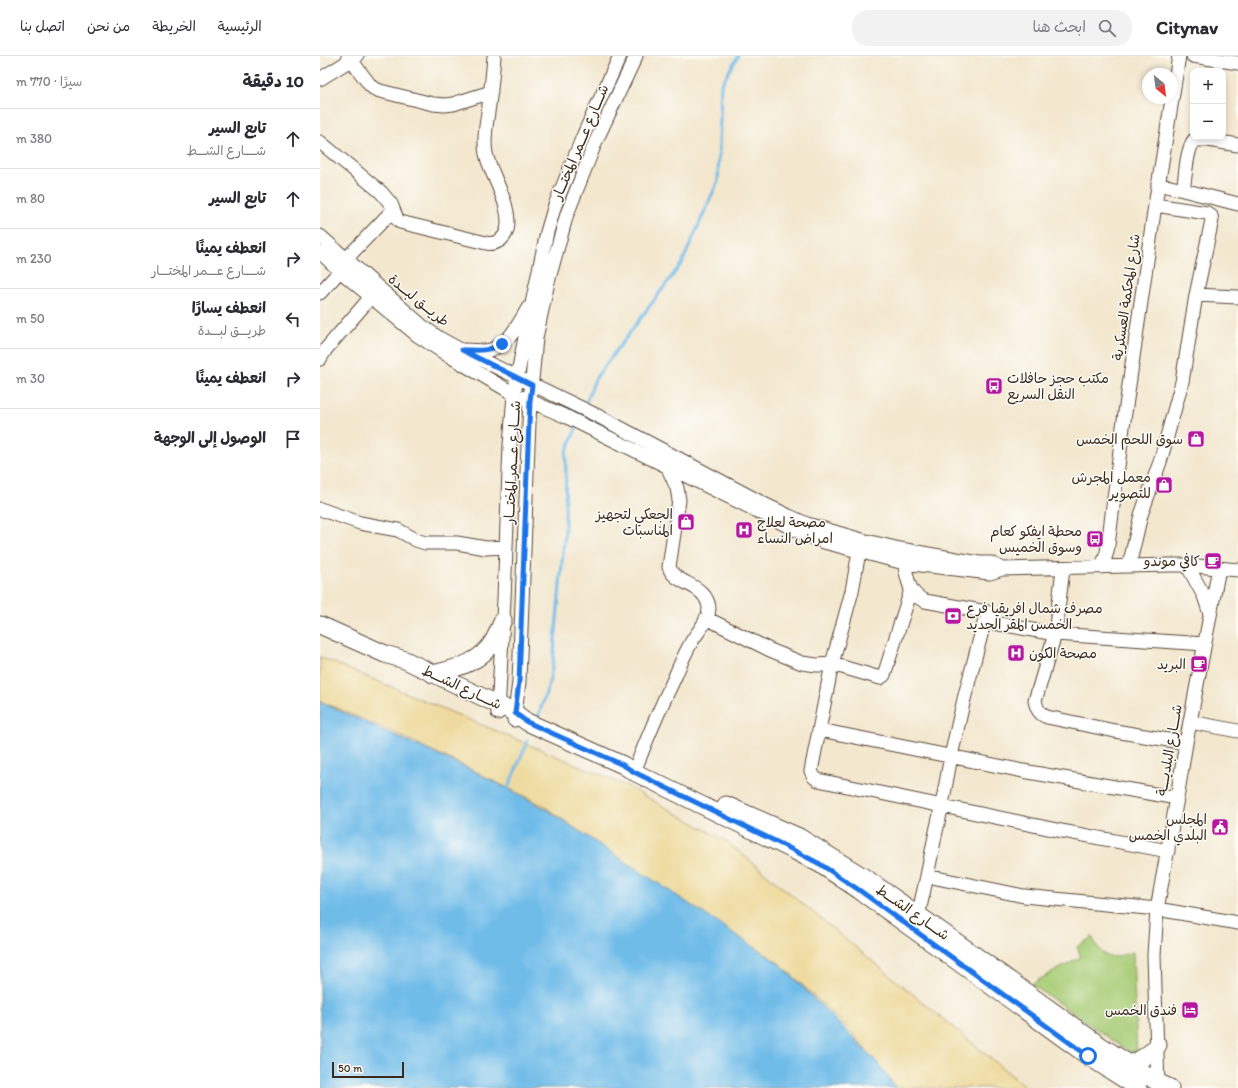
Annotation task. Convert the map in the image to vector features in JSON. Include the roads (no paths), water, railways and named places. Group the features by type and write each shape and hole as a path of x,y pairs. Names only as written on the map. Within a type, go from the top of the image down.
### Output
{"main road":[{"path":"433,674 458,668 477,658 486,650 493,640 503,620"},
{"name":"شــــارع الشـــط","path":"320,625 386,654 405,660 498,709"},
{"name":"شــــارع الشـــط","path":"320,637 498,709 631,768 680,785 799,837 1088,1056 1138,1088"},
{"name":"شــــارع الشـــط","path":"863,885 918,916 1086,1036 1162,1086"},
{"path":"1130,1064 1142,1059 1158,1045"}],"street":[{"path":"320,142 381,192 391,204 392,210 400,222 493,244 503,237 507,230 506,207 486,149 485,135 494,56"},
{"name":"شــــارع عـــمر المختـــار","path":"498,709 510,445 514,394 547,232 555,205 584,134 620,56"},
{"name":"شــــارع عـــمر المختـــار","path":"519,718 519,668 530,401 536,338 548,282 567,214 596,142 636,56"},
{"name":"شارع المحكمة العسكرية","path":"1102,567 1107,552 1158,184 1179,56"},
{"path":"1193,56 1238,63"},
{"path":"320,79 352,58 370,85 376,90 433,104 453,104 491,92"},
{"path":"1183,190 1189,151 1194,140 1208,140 1238,145"},
{"path":"1158,184 1238,204"},
{"path":"1129,566 1141,514 1160,462 1182,382 1196,295 1212,224 1211,216 1207,213 1155,205"},
{"path":"320,292 392,210"},
{"name":"طريـــق لبـــدة","path":"320,236 371,297 417,335 514,394 569,418 808,536 859,552 904,563 995,569"},
{"name":"طريـــق لبـــدة","path":"320,252 343,265 439,338 532,385 598,416 764,504 807,524 862,540 900,549 979,562 995,569"},
{"path":"1196,295 1238,297"},
{"path":"320,359 326,349 371,297"},
{"path":"462,350 486,351 502,344 513,333 533,300"},
{"path":"631,768 689,646 709,611 708,603 704,595 698,589 674,575 669,567 679,500 677,488 668,468"},
{"path":"320,509 360,523 398,530 416,540 425,543 457,543 486,548 506,547"},
{"path":"859,552 852,591 832,664 811,771 814,777 818,780 1057,830 1168,851"},
{"path":"904,563 911,590 920,599 987,612 994,623 1055,634 1204,644"},
{"path":"1188,565 1204,596 1210,614"},
{"path":"995,569 1064,569 1188,565 1238,570"},
{"name":"شــــارع البلديــــة","path":"1162,1086 1158,1045 1154,954 1157,909 1186,742 1219,568"},
{"path":"1064,569 1055,634 1034,701 1042,715 1115,731 1186,742"},
{"path":"706,618 788,658 817,665 832,664 882,677 885,672 911,590"},
{"path":"918,916 951,756 970,674 987,612"},
{"path":"1190,722 1238,731"},
{"path":"820,730 1024,771 1177,798"},
{"path":"927,876 1024,896 1157,909 1238,923"}],"water":[{"path":"320,702 472,770 546,809 780,964 878,1063 896,1088 320,1088"}],"waterway":[{"path":"585,406 595,379 682,263 718,181 721,85 738,56"},
{"path":"538,717 549,684 553,663 565,530 566,453 577,426"},
{"path":"508,788 528,740"}],"place":[{"name":"مكتب حجز حافلات النقل السريع","path":"994,386"},
{"name":"سوق اللحم الخمس","path":"1196,439"},
{"name":"معمل المجرش للتصوير","path":"1164,485"},
{"name":"الجعكي لتجهيز المناسبات","path":"686,522"},
{"name":"مصحة لعلاج امراض النساء","path":"744,530"},
{"name":"محطة ايفكو كعام وسوق الخميس","path":"1095,539"},
{"name":"كافي موندو","path":"1213,561"},
{"name":"مصرف شمال افريقيا فرع الخمس المقر الجديد","path":"953,616"},
{"name":"مصحة الكون","path":"1016,653"},
{"name":"البريد","path":"1199,664"},
{"name":"المجلس البلدي الخمس","path":"1220,827"},
{"name":"فندق الخمس","path":"1190,1010"}]}
